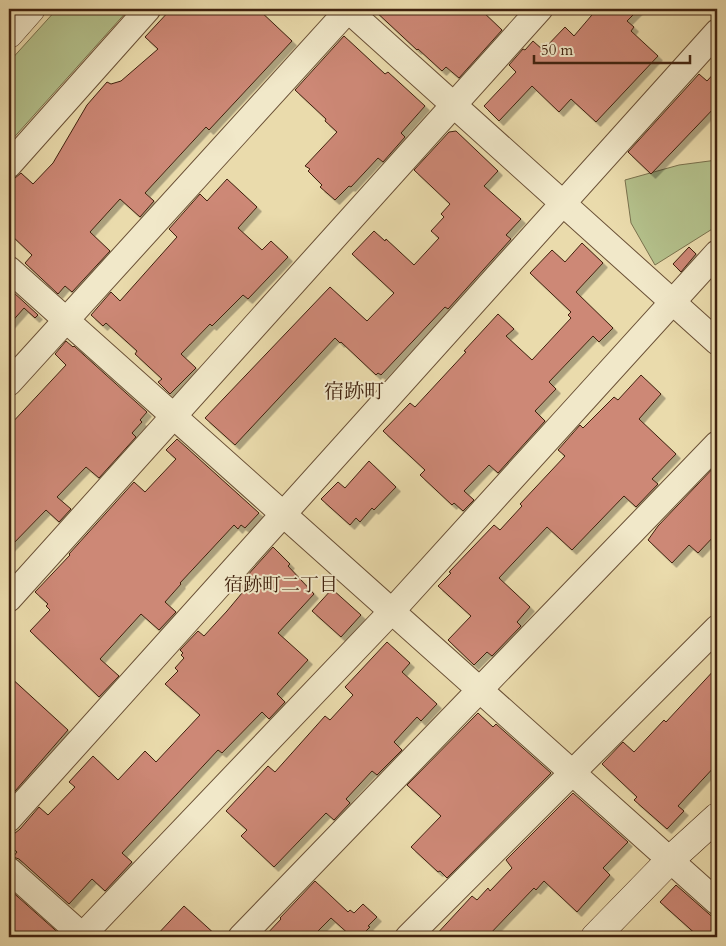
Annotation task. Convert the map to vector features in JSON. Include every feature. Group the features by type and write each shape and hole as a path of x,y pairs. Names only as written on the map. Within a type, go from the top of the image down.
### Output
{"street":[{"path":"9,34 31,9"},
{"path":"9,165 148,9"},
{"path":"9,383 348,9 717,342"},
{"path":"9,599 540,9"},
{"path":"9,819 717,32"},
{"path":"9,870 82,937 392,611 717,253"},
{"path":"9,269 717,902"},
{"path":"241,937 717,444"},
{"path":"408,937 717,628"},
{"path":"594,937 717,817"}],"green space":[{"path":"57,9 129,9 9,143 9,62"},
{"path":"717,160 717,226 655,265 631,223 625,180 679,165"}],"building":[{"path":"171,9 258,9 292,41 209,130 206,127 145,193 154,201 140,217 120,199 90,232 110,251 72,292 65,286 58,294 25,263 32,255 9,233 9,183 21,173 33,184 53,163 87,105 107,82 111,84 121,81 158,49 145,37"},
{"path":"373,9 480,9 502,30 459,78 446,67 442,71"},
{"path":"597,9 639,9 627,21 634,27 631,31 658,56 596,122 571,99 559,112 532,86 499,121 484,106 516,72 509,65 523,49 525,50 533,41 543,50 565,27 574,36"},
{"path":"344,36 385,74 388,72 425,106 401,133 405,137 383,162 378,158 351,187 349,186 335,200 320,187 322,185 308,171 310,169 305,166 337,132 295,90"},
{"path":"717,70 717,105 651,174 628,152 699,74 707,81"},
{"path":"456,131 498,171 484,186 521,219 506,235 511,239 448,309 445,307 381,375 378,373 376,375 335,338 235,445 205,418 330,287 367,321 394,293 352,254 374,231 385,241 386,239 414,265 439,238 431,231 444,217 441,214 450,204 414,170 449,132"},
{"path":"227,179 257,207 238,228 262,250 271,241 288,257 248,299 243,295 212,326 210,324 181,354 196,368 170,394 158,382 162,379 135,354 137,351 106,323 103,326 91,315 111,292 120,301 177,237 169,229 200,194 207,201"},
{"path":"582,243 603,263 576,292 613,328 599,342 593,336 549,382 556,389 535,411 545,421 498,473 489,465 464,491 474,500 463,511 454,503 452,505 420,475 425,470 383,431 410,403 415,407 498,314 514,329 506,336 532,360 571,318 568,315 571,312 530,273 552,250 565,262"},
{"path":"689,247 696,254 681,272 673,264"},
{"path":"12,291 38,315 35,318 24,308 9,325 9,294"},
{"path":"66,341 74,346 147,412 140,420 142,422 132,433 136,437 99,478 86,467 57,497 71,509 59,522 46,510 9,548 9,426 66,365 55,354"},
{"path":"641,375 661,394 639,419 676,454 652,479 658,484 636,507 624,496 572,550 547,527 499,578 530,607 517,622 521,626 492,656 487,652 474,665 448,640 471,616 438,586 494,525 500,530 522,506 520,504 565,456 558,450 580,425 583,428 614,397 618,400"},
{"path":"177,439 259,513 245,528 241,525 238,529 234,525 180,583 165,602 176,612 159,630 141,614 100,659 119,676 99,697 30,631 50,610 46,606 48,604 35,592 134,482 145,492 176,459 166,450"},
{"path":"369,461 396,487 374,510 372,508 360,522 356,518 350,525 321,499 338,482 345,488"},
{"path":"717,464 717,533 698,553 689,545 672,563 648,540 658,526"},
{"path":"273,547 290,564 288,566 314,594 278,633 308,660 277,694 285,702 269,719 262,712 222,753 218,750 122,853 132,862 105,891 92,879 69,904 19,859 13,857 17,852 9,845 9,838 20,829 39,807 48,815 75,787 69,782 93,756 118,780 145,751 156,762 200,715 165,684 178,671 175,668 184,658 180,650 198,631 204,636 227,611 242,593 236,588"},
{"path":"332,589 361,615 341,637 312,611"},
{"path":"387,642 410,663 402,672 437,704 421,721 417,717 394,742 402,750 377,775 372,771 346,799 350,803 334,820 326,813 274,867 241,836 247,830 226,811 268,766 275,772 325,716 330,720 353,695 345,687"},
{"path":"717,667 717,764 678,806 684,811 667,829 634,800 637,797 602,764 623,742 634,752 664,720 666,722"},
{"path":"9,676 68,730 9,798"},
{"path":"478,713 493,727 496,724 551,773 447,878 411,847 441,816 407,785"},
{"path":"573,793 628,842 603,868 610,875 577,912 544,881 536,890 534,888 487,937 434,937 472,896 477,900 488,888 490,891 512,868 506,860"},
{"path":"315,881 348,912 350,910 354,913 363,904 377,917 368,926 370,927 360,937 352,937 331,918 312,937 264,937 280,918"},
{"path":"676,885 717,921 717,937 699,937 660,902"},
{"path":"9,889 63,937 9,937"},
{"path":"184,906 218,937 155,937"}],"district":[{"name":"宿跡町","path":"354,391"},
{"name":"宿跡町二丁目","path":"281,585"}]}
